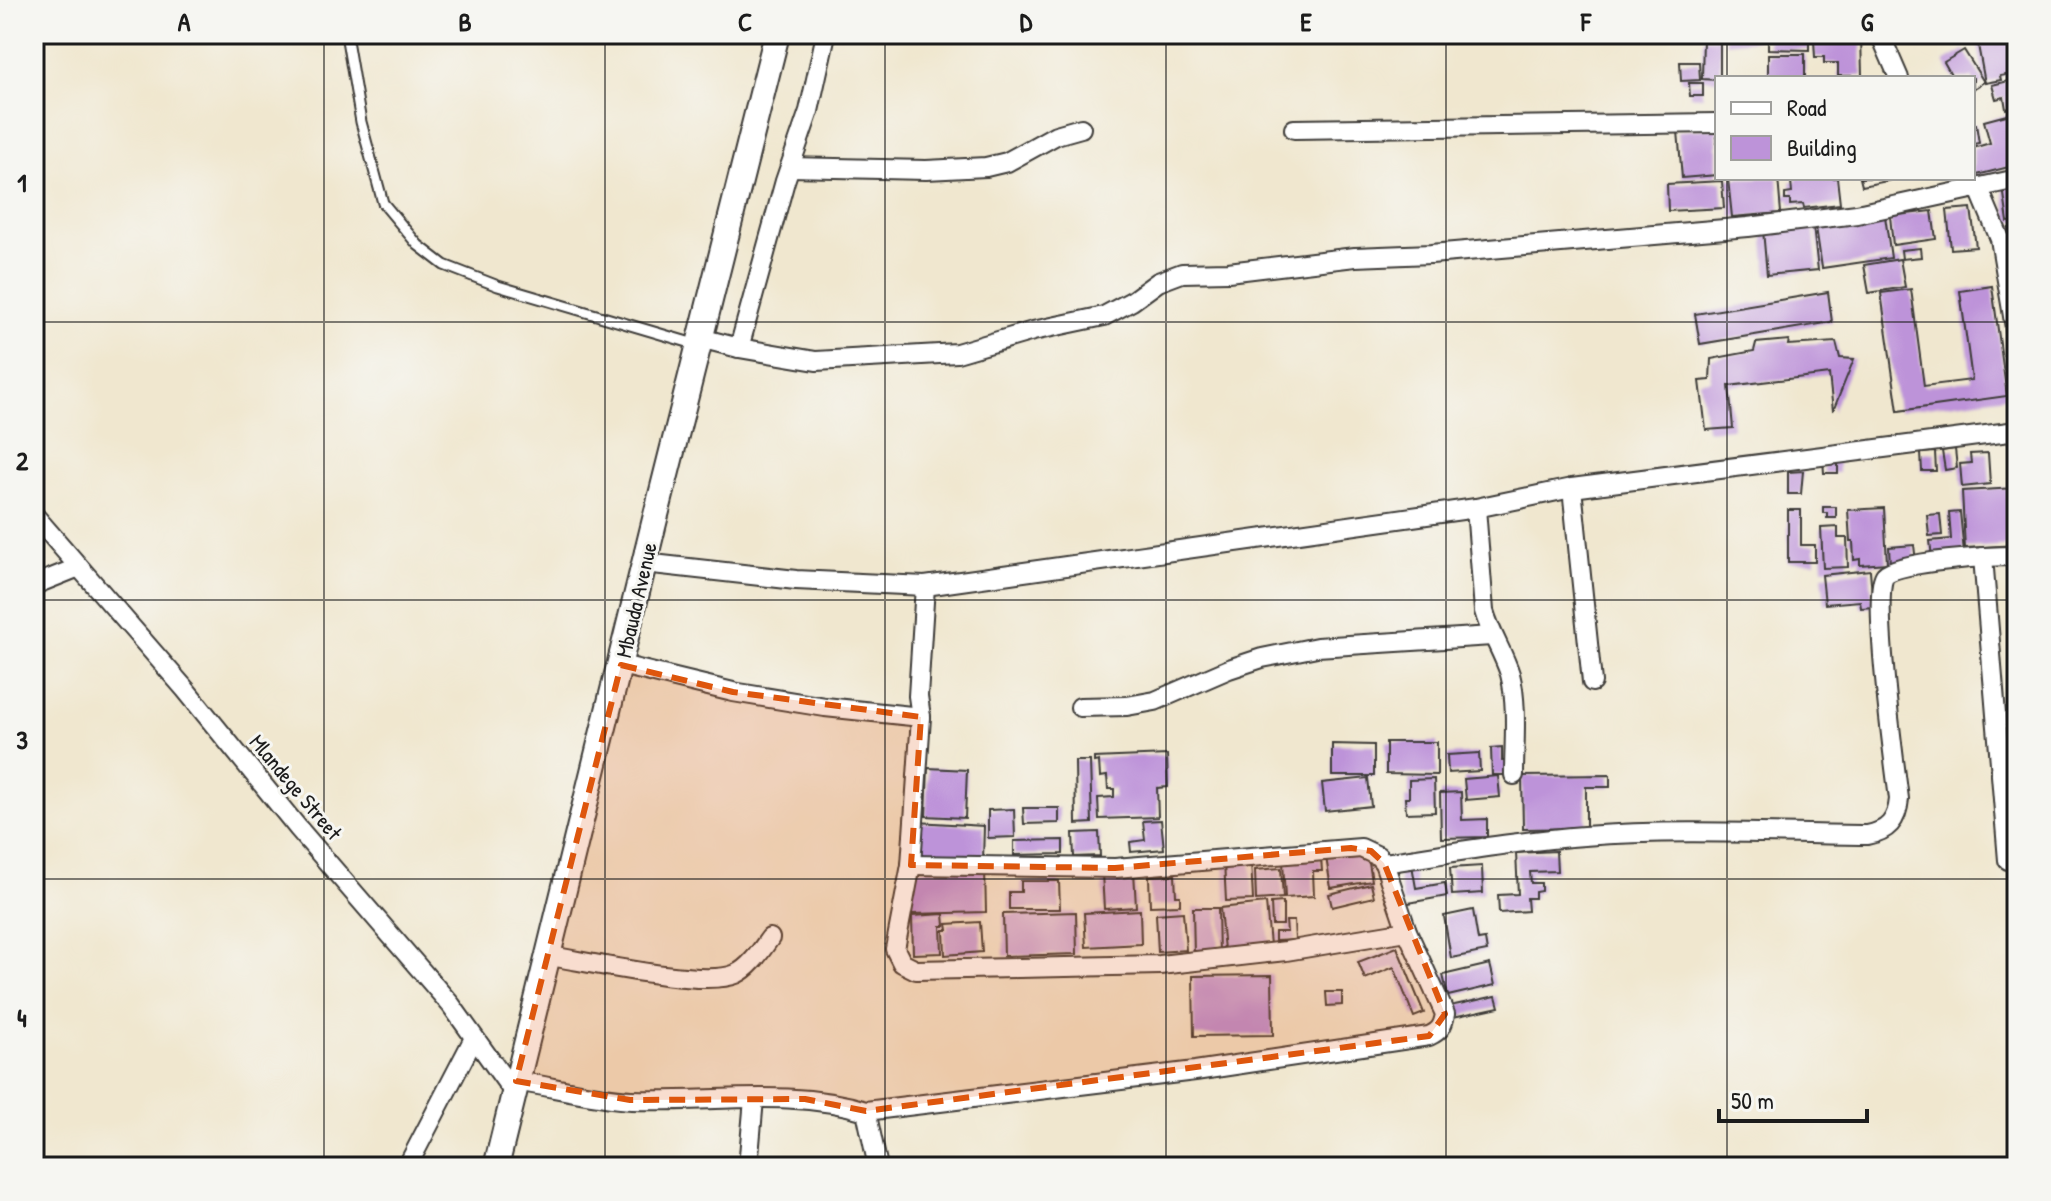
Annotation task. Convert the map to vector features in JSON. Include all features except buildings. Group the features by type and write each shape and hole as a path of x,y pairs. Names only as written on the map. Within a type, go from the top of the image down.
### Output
{"street":[{"name":"Mbauda Avenue","path":"496,1167 777,34"},
{"path":"739,348 809,111 826,34"},
{"path":"1880,34 1898,76"},
{"path":"1294,129 1715,123"},
{"path":"790,167 926,170 986,167 1007,162 1056,135 1081,128"},
{"path":"699,341 816,361 957,353 1033,331 1104,316 1158,282 1182,273 1228,272 1355,257 1446,253 1748,227 1857,214 1945,187 1979,189 2017,179"},
{"path":"1979,189 2000,239 2014,307 2017,340"},
{"path":"644,563 796,580 925,586 1476,508 1572,488 2017,431"},
{"path":"1572,488 1592,682"},
{"path":"1476,508 1482,597 1492,636 1505,661 1513,691 1514,775"},
{"name":"Mlandege Street","path":"34,515 451,1005 516,1088"},
{"path":"1384,863 1528,841 1585,836 1652,832 1867,835 1880,832 1891,825 1897,814 1899,799 1881,626 1880,585 1886,575 1899,567 2017,556"},
{"path":"1983,557 2008,860"},
{"path":"34,585 79,567"},
{"path":"925,586 918,696 921,717 911,865 895,949 902,963 916,970 1160,965 1286,951 1407,931"},
{"path":"1080,707 1127,706 1155,701 1229,669 1303,649 1492,636"},
{"path":"621,665 733,692 825,707 921,717"},
{"path":"516,1088 630,1100 827,1101 866,1111 1195,1071 1429,1036 1438,1032 1443,1025 1445,1014 1407,931 1384,863 1371,851 1351,848 1115,868 911,865"},
{"path":"550,956 664,975 717,977 736,974 754,960 770,938"},
{"path":"407,1167 474,1038"},
{"path":"748,1167 754,1099"},
{"path":"866,1111 878,1167"}],"lane":[{"path":"346,34 361,122 383,203 418,245 444,265 498,286 699,341"}],"highlighted area":[{"path":"621,665 733,692 921,717 911,865 1115,868 1351,848 1371,851 1384,863 1445,1014 1429,1036 866,1111 805,1099 630,1100 516,1081"}]}
